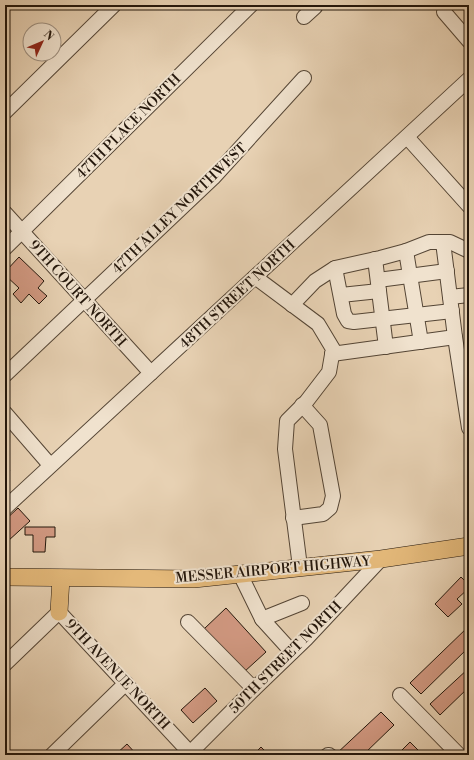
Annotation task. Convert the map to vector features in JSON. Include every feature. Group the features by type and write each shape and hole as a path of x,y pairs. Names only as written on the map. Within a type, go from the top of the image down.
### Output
{"main road":[{"name":"MESSER AIRPORT HIGHWAY","path":"5,577 194,579 381,559 469,546"},
{"path":"60,612 61,578"}],"street":[{"path":"5,112 114,5"},
{"name":"47TH PLACE NORTH","path":"5,248 251,5"},
{"path":"304,17 315,7 313,5"},
{"path":"444,12 469,41"},
{"name":"47TH ALLEY NORTHWEST","path":"5,375 213,178 304,78"},
{"name":"48TH STREET NORTH","path":"5,508 469,79"},
{"path":"407,137 469,206"},
{"name":"9TH COURT NORTH","path":"5,213 151,373"},
{"path":"292,305 315,281 336,268 406,251 429,242 450,242 469,251"},
{"path":"443,242 469,428"},
{"path":"406,251 421,342"},
{"path":"375,259 386,347"},
{"path":"336,268 344,314 348,320 354,322 452,311"},
{"path":"341,295 410,276 447,271"},
{"path":"255,277 318,324 333,349 329,372 302,405 287,420 285,449 300,568"},
{"path":"450,297 469,295"},
{"path":"332,354 456,337"},
{"path":"293,518 323,514 330,508 333,496 320,425 302,405"},
{"path":"5,413 50,465"},
{"name":"50TH STREET NORTH","path":"190,754 292,652 381,559"},
{"path":"240,574 262,619 292,652"},
{"path":"262,619 302,603"},
{"path":"5,664 60,612"},
{"name":"9TH AVENUE NORTH","path":"60,612 190,754"},
{"path":"188,622 254,689"},
{"path":"52,755 126,683"},
{"path":"400,695 459,755"}],"building":[{"path":"19,257 44,281 38,288 47,296 39,304 29,294 21,303 13,294 19,288 5,275 5,272"},
{"path":"5,465 10,471 5,476"},
{"path":"18,508 30,521 8,541 5,538 5,520"},
{"path":"25,527 55,527 55,537 46,537 45,552 33,552 33,535 25,535"},
{"path":"461,577 469,585 469,588 457,599 462,604 448,617 435,604"},
{"path":"226,608 266,652 244,672 204,629"},
{"path":"469,626 469,647 421,694 410,683"},
{"path":"469,668 469,687 440,715 430,704"},
{"path":"205,688 217,701 193,723 181,710"},
{"path":"381,712 394,725 363,755 335,755"},
{"path":"410,742 423,755 397,755"},
{"path":"127,744 137,755 115,755"},
{"path":"261,747 269,755 253,755"}]}
